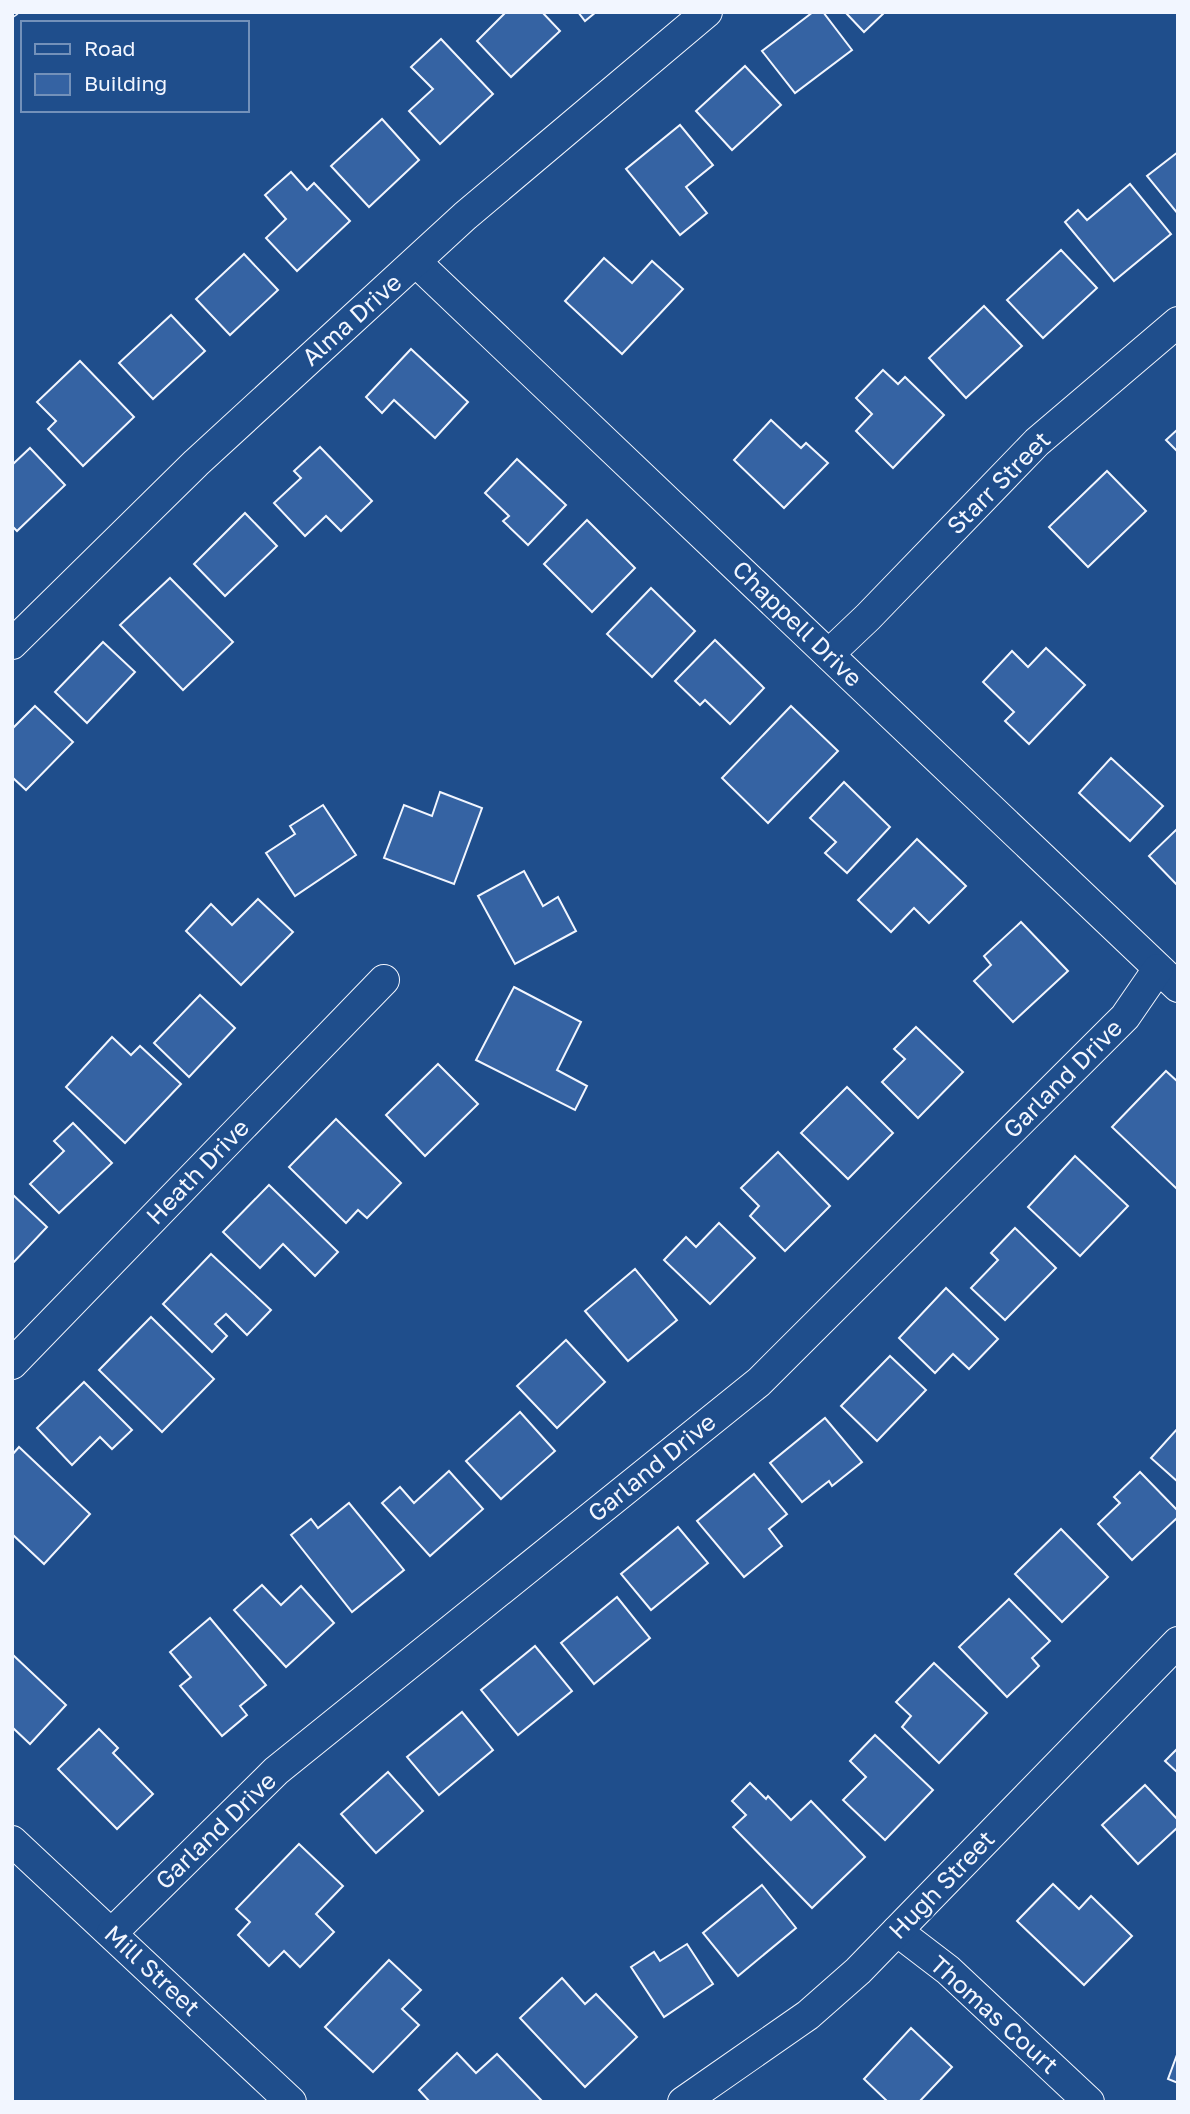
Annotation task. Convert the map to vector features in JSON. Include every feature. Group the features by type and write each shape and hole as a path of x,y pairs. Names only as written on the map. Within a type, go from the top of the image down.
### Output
{"street":[{"name":"Alma Drive","path":"12,644 196,463 465,216 707,12"},
{"name":"Chappell Drive","path":"416,262 1168,978"},
{"name":"Starr Street","path":"829,654 1037,442 1178,322"},
{"name":"Garland Drive","path":"112,1933 276,1771 759,1382 1125,1017 1168,978"},
{"name":"Heath Drive","path":"12,1364 384,980"},
{"name":"Hugh Street","path":"683,2102 808,2015 858,1971 1178,1642"},
{"name":"Mill Street","path":"12,1841 291,2102"},
{"name":"Thomas Court","path":"897,1931 948,1970 1089,2102"}],"building":[{"path":"506,12 542,12 560,31 511,77 477,41"},
{"path":"578,12 596,12 585,21"},
{"path":"813,12 823,12 852,50 795,93 762,51"},
{"path":"845,12 885,12 864,32"},
{"path":"441,39 493,94 440,144 409,111 433,89 411,67"},
{"path":"745,66 781,105 732,150 696,111"},
{"path":"382,119 419,160 369,207 331,166"},
{"path":"680,125 713,165 686,187 707,213 680,235 626,169"},
{"path":"1178,152 1178,214 1147,176"},
{"path":"291,172 307,190 314,183 350,221 297,271 266,238 286,219 265,195"},
{"path":"1130,184 1171,234 1114,281 1065,222 1078,210 1087,220"},
{"path":"1061,250 1097,288 1043,338 1007,300"},
{"path":"244,254 278,290 230,335 196,299"},
{"path":"604,258 632,283 652,261 683,289 622,354 565,301"},
{"path":"984,306 1022,346 966,398 929,358"},
{"path":"171,315 205,351 153,399 119,363"},
{"path":"411,349 468,402 435,438 394,400 382,413 366,397"},
{"path":"80,361 134,417 83,466 48,429 56,421 37,402"},
{"path":"883,370 898,384 905,377 944,415 893,468 856,431 872,414 856,398"},
{"path":"771,420 801,448 806,443 828,463 784,508 734,460"},
{"path":"1178,429 1178,452 1166,440"},
{"path":"320,447 372,501 341,531 326,516 305,536 274,503 301,478 294,471"},
{"path":"30,448 65,485 17,531 12,526 12,465"},
{"path":"517,459 566,505 528,545 503,521 509,516 485,493"},
{"path":"1107,471 1146,511 1088,567 1049,527"},
{"path":"245,513 277,546 225,596 194,564"},
{"path":"587,520 635,568 592,612 544,564"},
{"path":"170,578 233,642 183,690 120,625"},
{"path":"651,588 695,631 652,677 607,634"},
{"path":"715,640 764,688 730,724 705,700 700,705 675,681"},
{"path":"103,642 135,672 87,723 55,692"},
{"path":"1046,648 1085,685 1029,744 1005,721 1014,712 983,682 1012,651 1028,667"},
{"path":"35,706 73,742 26,790 12,777 12,729"},
{"path":"791,706 838,751 768,823 722,778"},
{"path":"1111,758 1163,806 1130,841 1079,793"},
{"path":"844,782 890,827 847,873 825,853 836,842 810,818"},
{"path":"440,792 482,808 454,884 384,858 404,805 432,816"},
{"path":"323,805 356,855 295,896 266,853 295,834 290,826"},
{"path":"1178,828 1178,886 1149,856"},
{"path":"917,839 966,886 929,923 914,908 891,932 858,900"},
{"path":"524,871 543,906 558,897 576,931 515,964 478,896"},
{"path":"258,899 293,932 241,985 186,931 211,904 232,925"},
{"path":"1021,922 1068,971 1013,1022 974,981 991,965 984,956"},
{"path":"514,987 581,1022 557,1070 587,1086 575,1110 476,1060"},
{"path":"200,995 235,1028 189,1077 154,1043"},
{"path":"916,1027 963,1072 918,1118 882,1082 905,1059 894,1049"},
{"path":"112,1037 131,1055 140,1046 181,1084 125,1143 66,1087"},
{"path":"438,1064 478,1104 425,1156 386,1115"},
{"path":"1166,1071 1178,1082 1178,1190 1112,1127"},
{"path":"847,1087 893,1133 848,1179 801,1133"},
{"path":"336,1119 401,1183 367,1218 358,1210 346,1223 289,1167"},
{"path":"73,1123 112,1163 59,1213 30,1184 64,1151 54,1141"},
{"path":"778,1152 830,1206 785,1251 750,1216 759,1206 741,1188"},
{"path":"1075,1156 1128,1206 1080,1256 1028,1207"},
{"path":"269,1185 338,1252 315,1276 283,1244 260,1268 223,1232"},
{"path":"12,1194 47,1227 12,1264"},
{"path":"719,1223 755,1258 710,1304 664,1260 686,1237 696,1247"},
{"path":"1015,1228 1056,1268 1005,1320 971,1288 998,1260 991,1253"},
{"path":"211,1254 271,1310 247,1335 226,1314 215,1324 227,1336 212,1352 163,1304"},
{"path":"635,1269 677,1320 628,1361 585,1311"},
{"path":"946,1288 998,1339 969,1369 953,1354 935,1373 899,1338"},
{"path":"151,1317 214,1379 162,1432 99,1370"},
{"path":"566,1340 605,1382 557,1428 517,1386"},
{"path":"890,1356 926,1390 877,1441 841,1406"},
{"path":"84,1382 132,1430 112,1449 100,1437 72,1465 37,1428"},
{"path":"520,1412 555,1451 501,1499 466,1461"},
{"path":"825,1418 862,1462 832,1486 829,1481 802,1502 770,1463"},
{"path":"1178,1428 1178,1482 1151,1458"},
{"path":"19,1447 90,1514 44,1564 12,1534 12,1455"},
{"path":"449,1471 483,1509 430,1556 382,1503 400,1487 414,1503"},
{"path":"1140,1472 1178,1511 1178,1517 1132,1560 1098,1524 1120,1503 1114,1497"},
{"path":"754,1474 787,1514 769,1529 782,1546 744,1577 697,1521"},
{"path":"349,1503 404,1570 352,1612 291,1535 311,1519 318,1528"},
{"path":"678,1527 708,1563 651,1610 621,1574"},
{"path":"1061,1529 1108,1577 1062,1622 1015,1574"},
{"path":"262,1585 281,1605 301,1586 334,1623 286,1667 234,1610"},
{"path":"617,1597 650,1638 594,1684 561,1643"},
{"path":"1009,1599 1050,1641 1032,1658 1039,1666 1007,1697 959,1647"},
{"path":"210,1618 266,1685 240,1706 247,1715 222,1736 180,1686 191,1677 170,1652"},
{"path":"535,1646 572,1691 518,1735 481,1690"},
{"path":"12,1654 66,1705 30,1744 12,1727"},
{"path":"934,1663 987,1713 939,1763 902,1727 911,1716 896,1702"},
{"path":"462,1712 493,1750 439,1795 407,1757"},
{"path":"99,1729 118,1748 113,1753 153,1794 117,1829 58,1769"},
{"path":"875,1735 933,1790 885,1840 843,1800 866,1777 850,1761"},
{"path":"1178,1748 1178,1773 1165,1761"},
{"path":"388,1772 423,1811 376,1853 341,1814"},
{"path":"750,1783 766,1799 768,1796 791,1820 811,1801 865,1857 812,1908 733,1827 746,1815 732,1801"},
{"path":"1145,1785 1178,1820 1178,1827 1138,1864 1102,1825"},
{"path":"299,1844 343,1886 316,1914 334,1932 300,1967 284,1951 269,1966 238,1935 250,1922 236,1909"},
{"path":"1053,1884 1079,1909 1091,1896 1132,1936 1084,1985 1017,1921"},
{"path":"762,1885 796,1928 738,1976 703,1933"},
{"path":"687,1944 713,1984 664,2017 631,1967 654,1952 660,1961"},
{"path":"389,1960 421,1990 402,2009 419,2025 373,2072 325,2027"},
{"path":"562,1978 585,2004 596,1994 637,2037 585,2087 520,2018"},
{"path":"911,2028 952,2067 919,2102 888,2102 864,2079"},
{"path":"1178,2052 1178,2083 1168,2079"},
{"path":"457,2053 476,2073 497,2054 543,2102 430,2102 419,2090"}]}
